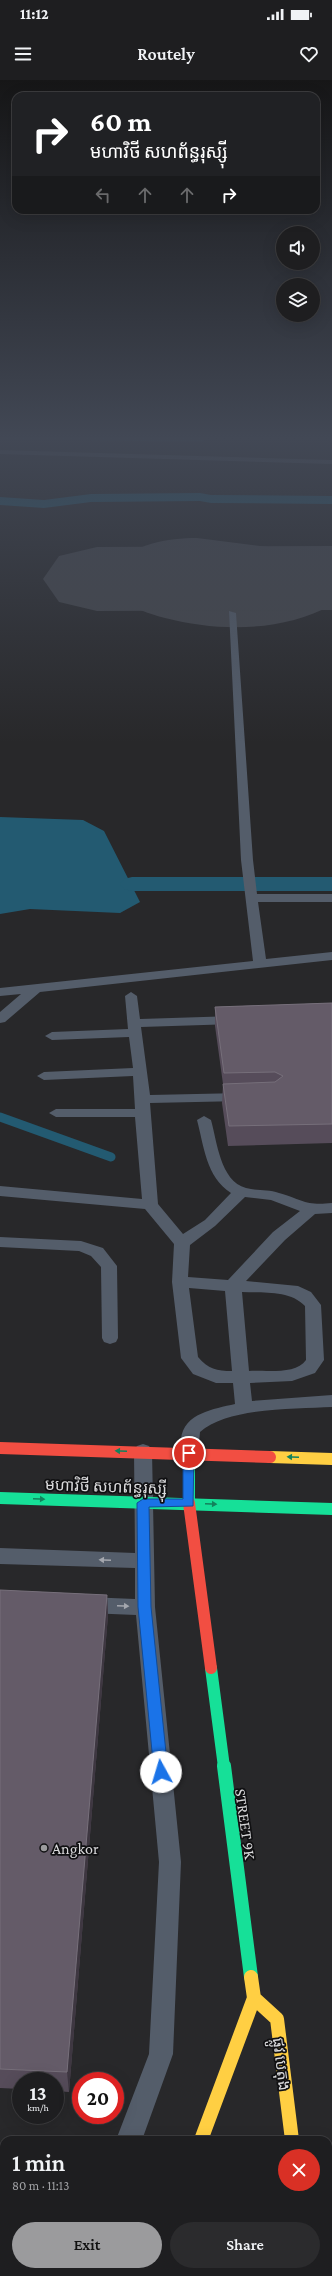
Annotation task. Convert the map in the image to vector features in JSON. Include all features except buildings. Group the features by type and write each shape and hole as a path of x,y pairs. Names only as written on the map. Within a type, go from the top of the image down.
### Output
{"main road":[{"path":"0,1448 189,1453 332,1459"},
{"name":"STREET 9K","path":"189,1453 189,1503 254,1998 202,2136"},
{"name":"មហាវិថី សហព័ន្ធរុស្ស៊ី","path":"0,1498 143,1503 189,1503 332,1509"},
{"name":"ផ្លូវ បេតុង","path":"254,1998 276,2019 291,2136"}],"lane":[{"path":"232,613 247,860 260,964"},
{"path":"252,904 332,898"},
{"path":"0,992 332,956"},
{"path":"0,1019 35,989"},
{"path":"131,996 140,1072 150,1205 182,1243 180,1282 190,1358 199,1370 216,1377 292,1375 309,1369 315,1360 313,1305 305,1296 292,1290 233,1284 180,1282"},
{"path":"52,1036 245,1019"},
{"path":"44,1076 140,1072"},
{"path":"56,1113 259,1096"},
{"path":"204,1120 218,1172 231,1186 241,1192 274,1196 312,1210 332,1208"},
{"path":"0,1191 150,1205"},
{"path":"182,1243 210,1223 241,1192"},
{"path":"244,1408 233,1284 279,1236 312,1210"},
{"path":"0,1242 81,1246 97,1252 109,1266 110,1338"},
{"path":"189,1453 192,1429 198,1422 210,1416 244,1408 332,1401"},
{"path":"130,2136 161,2054 170,1862 144,1607 143,1452"},
{"path":"0,1556 144,1561"},
{"path":"68,1604 144,1607"}],"water":[{"path":"0,817 83,820 104,831 140,902 120,913 30,909 0,914"}],"waterway":[{"path":"132,884 332,884"},
{"path":"0,1117 111,1157"}],"taxiway":[{"path":"332,568 212,552 190,551 166,553 147,560 139,565 134,571 132,579 135,588 151,598 169,605 189,610 232,614 273,611 291,607 312,599 332,588"}],"runway":[{"path":"97,579 332,578"}],"traffic: fast":[{"path":"189,1453 189,1503"},
{"path":"0,1498 332,1509"},
{"path":"211,1668 251,1977"}],"traffic: slow":[{"path":"270,1457 332,1459"},
{"path":"202,2136 254,1998 251,1977"},
{"path":"254,1998 277,2019 292,2136"}],"traffic: jam":[{"path":"0,1448 270,1457"},
{"path":"189,1503 211,1668"}],"place":[{"name":"Angkor","path":"44,1848"}],"route":[{"path":"161,1772 144,1607 143,1503 189,1503 189,1453"}]}
